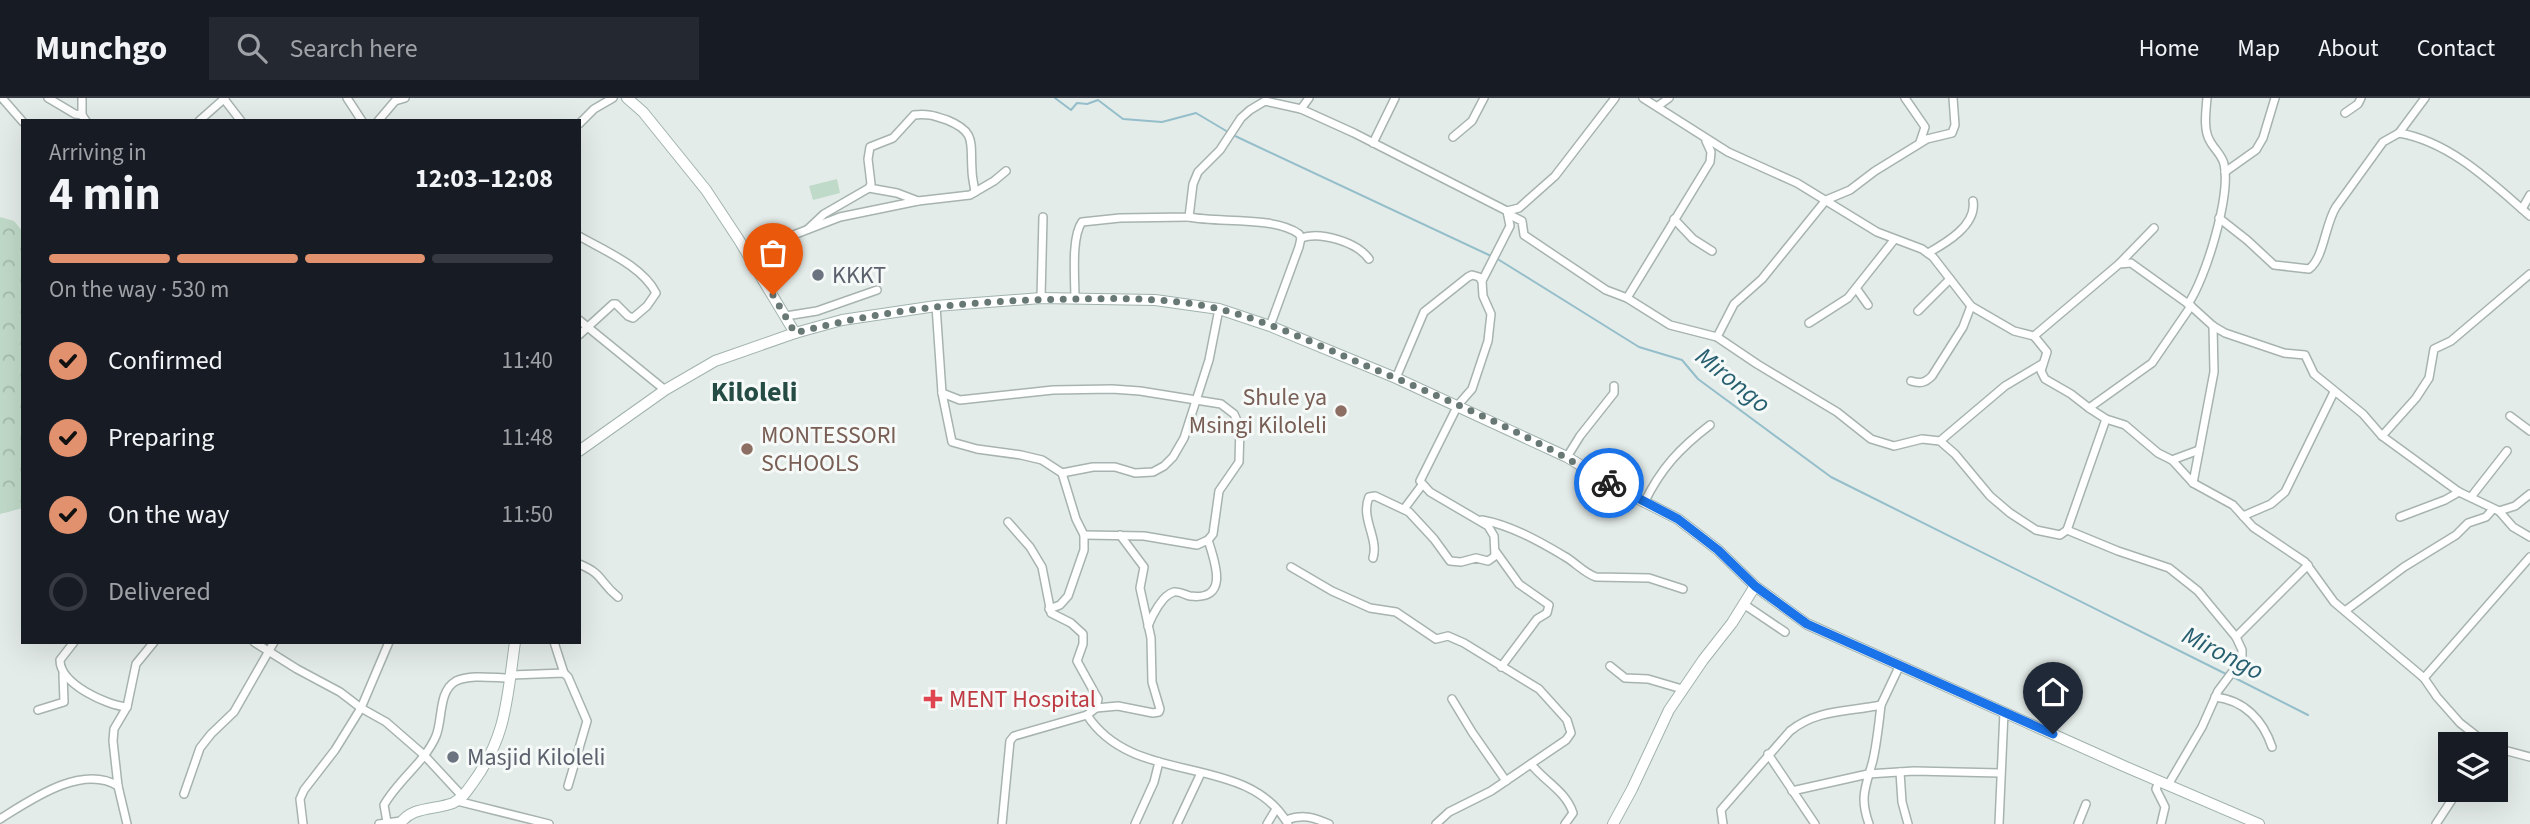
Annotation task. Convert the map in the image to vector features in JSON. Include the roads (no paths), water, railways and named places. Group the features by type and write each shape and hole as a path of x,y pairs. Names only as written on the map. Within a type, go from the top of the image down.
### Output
{"main road":[{"path":"627,98 643,112 706,190 795,333"},
{"path":"581,450 665,390 715,361 842,320 936,306 1041,298 1155,300 1220,309 1270,326 1396,378 1567,457 1644,503 1678,519 1755,586 1807,624 2259,824"},
{"path":"1613,824 1669,710 1745,605 1755,586"},
{"path":"401,823 418,811 460,799 495,750 506,714 515,644"}],"street":[{"path":"2,98 21,120"},
{"path":"48,98 78,118 82,98"},
{"path":"201,119 225,98 240,119"},
{"path":"347,98 361,119"},
{"path":"380,119 395,101 405,98"},
{"path":"581,122 613,98"},
{"path":"1301,109 1309,98"},
{"path":"1373,143 1395,98"},
{"path":"1453,137 1472,121 1484,98"},
{"path":"1508,212 1518,208 1555,176 1615,98"},
{"path":"1643,98 1706,140 1797,183 1858,222 1928,253 1971,306 2014,331 2034,336 2047,352 2040,371 2045,379 2106,419 2126,425 2158,453 2172,460 2193,483 2227,501 2253,527 2308,565 2334,602 2424,678 2437,697 2472,732"},
{"path":"1658,106 1669,98"},
{"path":"1905,98 1925,127 1919,144"},
{"path":"1717,337 1734,304 1762,279 1826,200 1850,190 1932,137 1952,133 1955,125 1954,98"},
{"path":"2090,408 2152,363 2201,281 2219,218 2225,172 2222,160 2207,134 2207,98"},
{"path":"2225,172 2256,150 2263,138 2274,98"},
{"path":"2345,113 2358,104 2361,98"},
{"path":"2219,218 2274,265 2309,269 2317,261 2330,216 2336,207 2383,142 2399,133 2425,98"},
{"path":"1189,217 1198,172 1220,150 1233,128 1250,110 1265,101 1301,109 1508,212 1522,221 1524,235 1606,290 1627,298 1675,328 1717,337 1757,365 1837,412 1877,442 1894,446 1922,439 1940,441 1955,454 1990,496 2036,530 2060,535 2067,530 2106,419"},
{"path":"807,229 824,214 869,188 870,147 892,138 914,115 931,114 958,124 971,138 975,192"},
{"path":"2399,133 2432,144 2455,156 2491,181 2530,216"},
{"path":"1627,298 1710,162 1711,152 1706,140"},
{"path":"747,253 840,217 918,201 970,195 1006,172"},
{"path":"869,188 897,193 918,201"},
{"path":"2522,209 2530,195"},
{"path":"1928,253 1963,227 1973,213 1973,201"},
{"path":"1482,282 1510,226 1508,212"},
{"path":"1041,298 1043,217"},
{"path":"1075,299 1076,240 1082,222 1120,218 1189,217 1244,220 1294,230 1301,238"},
{"path":"1674,219 1693,239 1712,251"},
{"path":"2034,336 2119,264 2154,229"},
{"path":"1301,238 1315,236 1344,242 1353,245 1369,259"},
{"path":"581,237 634,269 649,282 656,293 636,317 628,316 614,303 581,334"},
{"path":"1270,326 1301,238"},
{"path":"1810,323 1841,304 1894,240"},
{"path":"2119,264 2131,263 2213,326 2241,339 2284,353 2302,353 2314,374 2363,414 2382,436 2459,492 2496,510 2513,527 2530,537"},
{"path":"2382,436 2424,387 2429,378 2434,349 2451,341 2530,274"},
{"path":"1396,378 1426,308 1472,275 1479,277 1492,321 1488,341 1472,388 1458,405 1421,477 1423,485 1430,492 1481,520 1503,525 1555,551 1589,575 1649,578 1683,589"},
{"path":"1918,312 1950,279"},
{"path":"1856,288 1868,305"},
{"path":"786,316 817,311 877,290"},
{"path":"936,306 942,393 950,439 954,444 1042,460 1062,473 1076,519 1084,535 1084,550 1068,596 1060,605 1049,609"},
{"path":"1912,381 1927,381 1931,376 1963,327 1971,306"},
{"path":"1062,473 1093,467 1115,467 1135,473 1153,472 1173,457 1184,438 1216,335 1220,309"},
{"path":"581,322 665,390"},
{"path":"2193,483 2214,372 2213,326"},
{"path":"1940,441 2005,386 2043,363"},
{"path":"1567,457 1614,393 1614,386"},
{"path":"942,393 960,400 1090,387 1140,391 1226,407 1237,418 1241,442 1238,462 1217,498 1214,527 1208,540 1197,545 1120,534 1084,535"},
{"path":"2243,516 2271,504 2285,492 2334,392"},
{"path":"2510,416 2530,431"},
{"path":"1644,503 1667,464 1689,440 1710,425"},
{"path":"2172,460 2199,450"},
{"path":"2470,497 2507,451"},
{"path":"1404,509 1423,485"},
{"path":"2400,517 2459,492"},
{"path":"2345,611 2404,567 2456,535 2468,523 2486,517 2496,510 2515,506 2530,494"},
{"path":"1373,558 1374,546 1367,526 1368,499 1375,496 1404,509 1455,563 1476,558 1488,561 1494,558 1494,536 1481,520"},
{"path":"1008,522 1030,547 1042,567 1051,613 1071,623 1083,634 1083,644 1077,661 1098,699 1097,708"},
{"path":"2067,530 2169,568 2198,590 2236,637 2242,650 2242,659 2215,697 2202,727 2164,783 2156,789 2165,807 2161,824"},
{"path":"1002,824 1010,741 1014,736 1087,715 1097,708 1118,706 1153,713 1160,710 1152,682 1148,626 1140,588 1144,567 1120,534"},
{"path":"1148,626 1160,605 1171,593 1204,595 1216,586 1217,566 1208,540"},
{"path":"1496,552 1519,584 1549,605 1547,612 1537,619 1501,667"},
{"path":"2424,678 2530,556"},
{"path":"2236,637 2308,565"},
{"path":"581,566 599,573 604,584 618,597"},
{"path":"1291,567 1332,591 1370,608 1396,612 1436,639 1448,636 1464,643 1547,696 1570,728 1571,733 1566,740 1490,791 1449,812 1436,824"},
{"path":"1745,605 1785,632"},
{"path":"38,710 64,702 60,660 72,644"},
{"path":"127,824 118,786 114,729 127,707 136,664 153,644"},
{"path":"257,644 340,692 360,708 395,729 424,755 460,799 549,824"},
{"path":"184,793 200,748 234,712 273,644"},
{"path":"303,824 300,799 304,790 335,750 360,708 388,644"},
{"path":"555,644 564,673 587,721 568,786"},
{"path":"1611,666 1625,678 1648,679 1682,689"},
{"path":"1869,824 1863,803 1881,705 1899,667"},
{"path":"401,823 383,823 384,805 435,738 443,700 451,685 469,678 564,673"},
{"path":"63,674 99,701 127,707"},
{"path":"2215,697 2233,701 2252,714 2263,725 2272,747"},
{"path":"1452,699 1506,781"},
{"path":"1723,824 1721,810 1768,754 1801,722 1829,711 1881,705"},
{"path":"1999,824 2004,712"},
{"path":"1087,715 1108,740 1159,762 1246,785 1276,809 1287,822 1298,816 1306,816 1329,824"},
{"path":"2508,751 2530,757"},
{"path":"1768,754 1815,824"},
{"path":"1135,824 1154,782 1159,762"},
{"path":"1531,764 1545,780 1556,787 1572,808 1573,813 1565,824"},
{"path":"1900,772 1902,802 1908,824"},
{"path":"1177,824 1201,773"},
{"path":"1792,791 1868,774 2000,773"},
{"path":"0,819 27,802 79,779 103,778 118,786"},
{"path":"2436,824 2450,802"},
{"path":"2078,824 2086,804"},
{"path":"1267,824 1276,809"}],"waterway":[{"name":"Mirongo","path":"1055,98 1071,110 1077,103 1087,104 1098,100 1123,119 1162,122 1196,113 1228,132"},
{"name":"Mirongo","path":"1233,135 1491,256"},
{"name":"Mirongo","path":"1496,258 1639,347 1682,360 1698,379 1831,477 2226,674"},
{"name":"Mirongo","path":"2231,676 2308,715"}],"place":[{"name":"KKKT","path":"818,275"},
{"name":"Shule ya Msingi Kiloleli","path":"1341,411"},
{"name":"MONTESSORI SCHOOLS","path":"747,449"},
{"name":"MENT Hospital","path":"933,699"},
{"name":"Masjid Kiloleli","path":"453,757"}],"district":[{"name":"Kiloleli","path":"754,392"}]}
